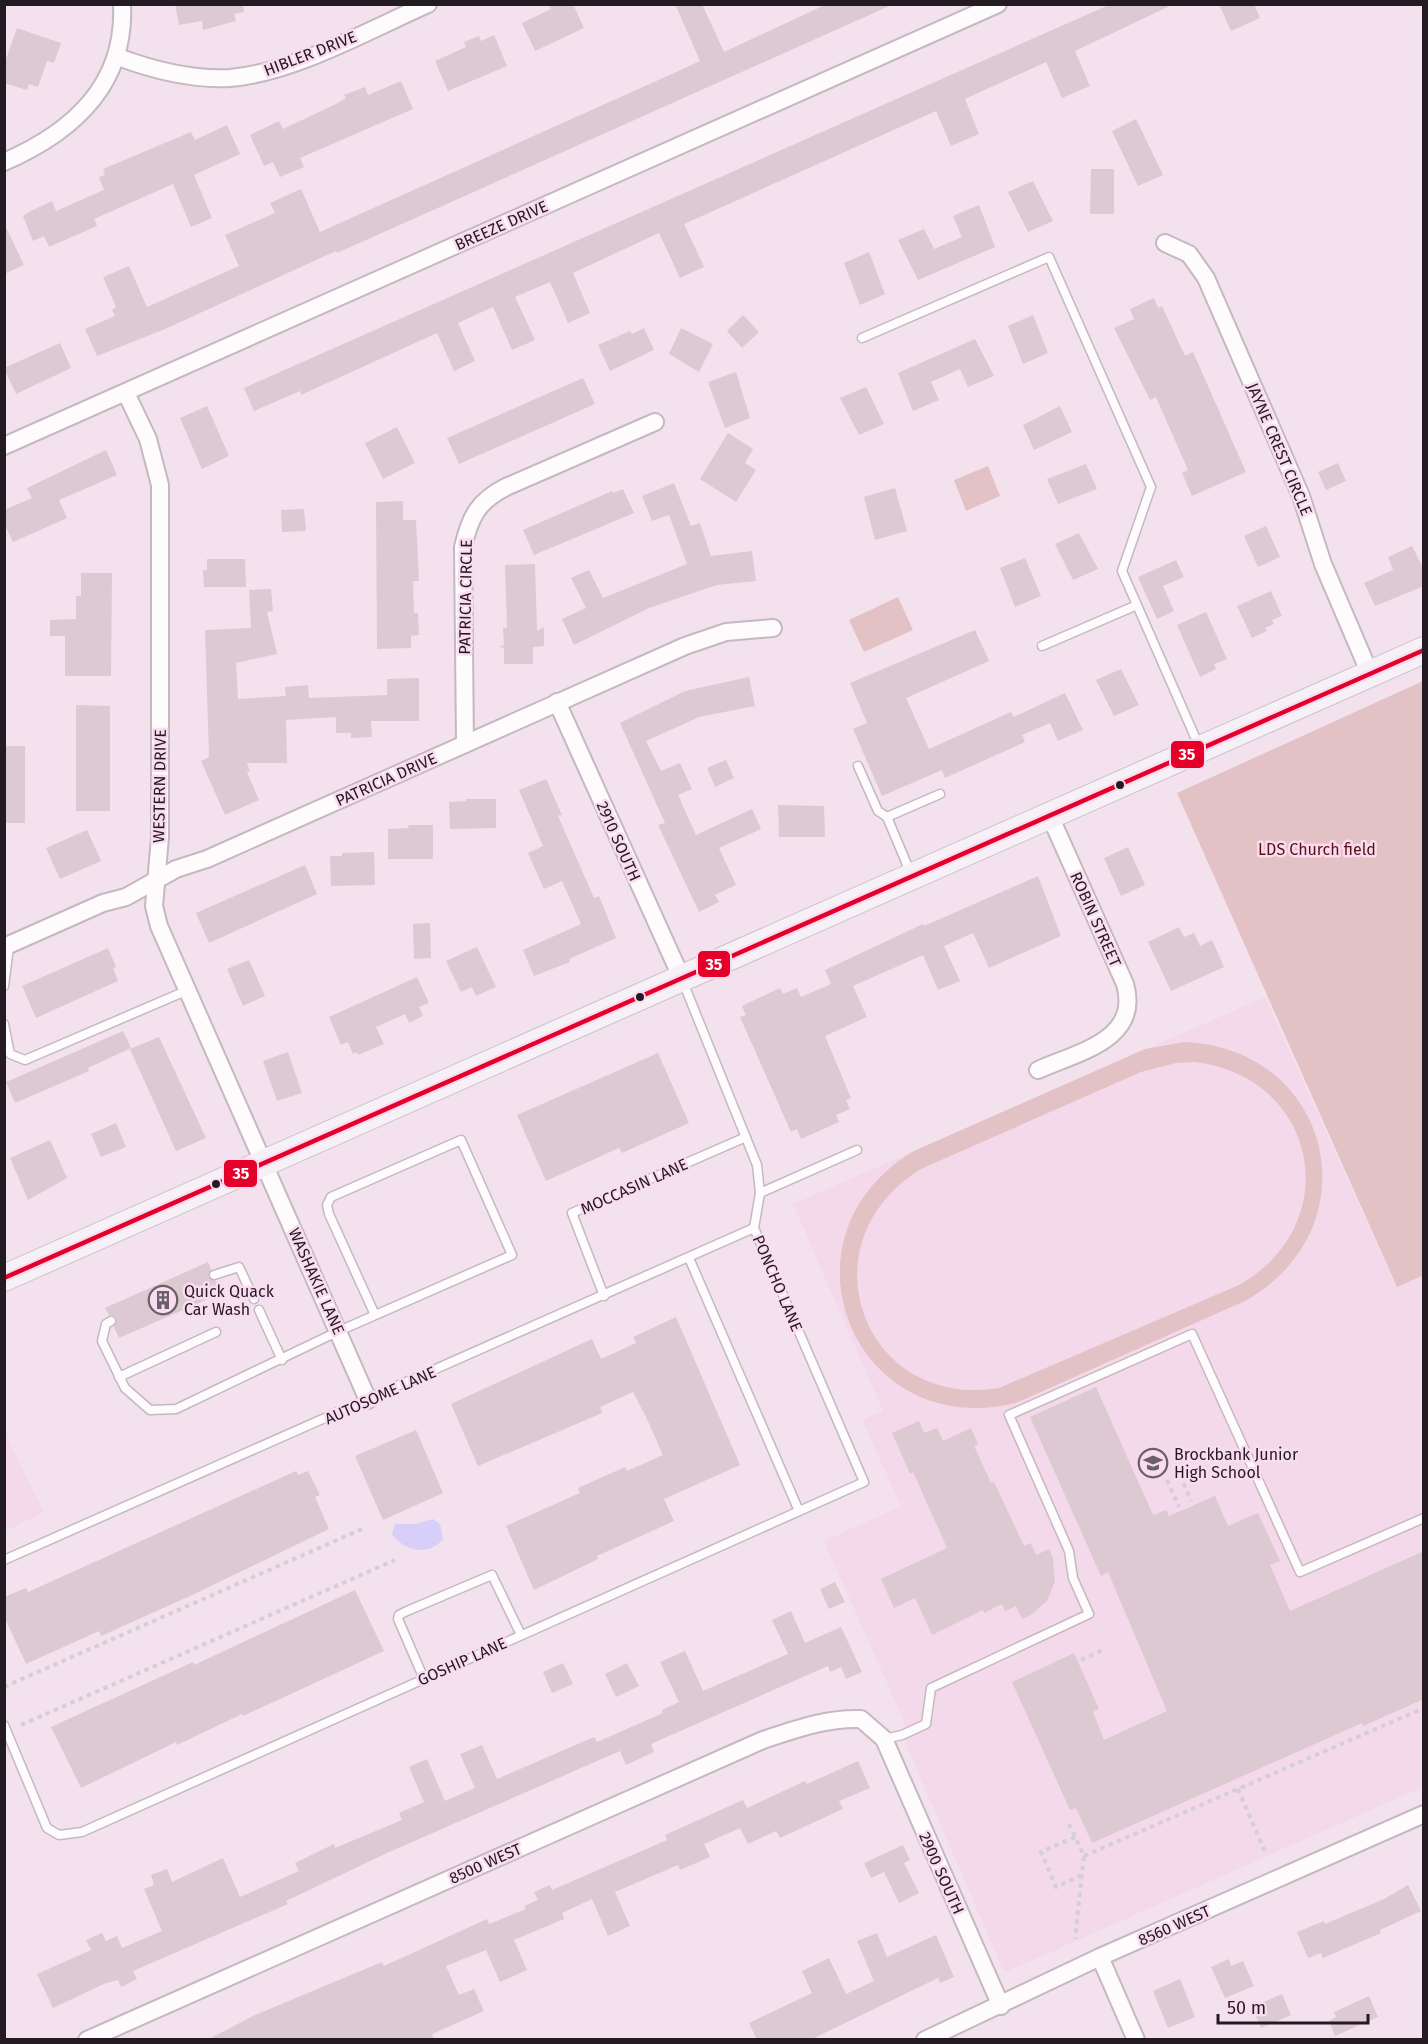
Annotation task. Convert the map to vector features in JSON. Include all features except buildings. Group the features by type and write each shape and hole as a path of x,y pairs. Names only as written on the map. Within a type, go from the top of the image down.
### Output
{"main road":[{"path":"4,1278 1424,650"}],"street":[{"path":"4,162 50,139 81,116 103,86 118,57 122,4"},
{"name":"HIBLER DRIVE","path":"118,57 141,66 183,75 229,78 261,73 300,60 428,4"},
{"name":"BREEZE DRIVE","path":"4,446 998,4"},
{"name":"JAYNE CREST CIRCLE","path":"1166,243 1189,254 1206,278 1301,496 1323,564 1370,674"},
{"name":"WESTERN DRIVE","path":"126,393 148,439 160,485 160,837 154,882 154,906 159,926 265,1163"},
{"name":"PATRICIA CIRCLE","path":"465,744 463,547 475,511 490,495 506,487 656,422"},
{"name":"PATRICIA DRIVE","path":"7,947 103,903 126,897 176,869 207,859 710,636 742,629 773,628"},
{"name":"2910 SOUTH","path":"557,702 682,979"},
{"name":"ROBIN STREET","path":"1038,1070 1109,1037 1122,1024 1128,1005 1125,984 1050,816"},
{"name":"WASHAKIE LANE","path":"265,1163 368,1400"},
{"name":"8500 WEST","path":"87,2040 763,1740 818,1721 841,1718 861,1719 884,1739"},
{"name":"2900 SOUTH","path":"884,1739 1001,2006"},
{"name":"8560 WEST","path":"925,2040 1001,2006 1100,1957 1424,1814"},
{"path":"1100,1957 1136,2040"}],"lane":[{"path":"862,338 1049,257 1151,487 1122,571 1200,749"},
{"path":"1042,646 1137,605"},
{"path":"858,765 878,811 886,817 912,877"},
{"path":"886,817 940,794"},
{"path":"4,986 7,947"},
{"name":"PONCHO LANE","path":"682,979 757,1165 760,1192 754,1228 864,1482"},
{"path":"4,1024 10,1054 25,1060 188,990"},
{"name":"MOCCASIN LANE","path":"604,1296 572,1213 746,1137"},
{"path":"111,1321 106,1324 102,1341 124,1388 150,1410 176,1409 339,1331 512,1255 461,1140 331,1197 327,1205 375,1315"},
{"path":"760,1192 857,1150"},
{"name":"AUTOSOME LANE","path":"4,1560 754,1228"},
{"path":"689,1258 799,1511"},
{"path":"214,1275 239,1267 254,1299"},
{"path":"259,1310 282,1360"},
{"path":"119,1377 216,1332"},
{"path":"884,1739 902,1735 926,1724 931,1688 1089,1614 1073,1578 1069,1551 1009,1415 1192,1334 1300,1572 1424,1518"},
{"name":"GOSHIP LANE","path":"4,1725 47,1828 59,1835 81,1832 864,1482"},
{"path":"424,1679 398,1619 399,1615 406,1611 492,1575 521,1635"}],"path":[{"path":"1180,1475 1191,1501"},
{"path":"1167,1480 1179,1507"},
{"path":"4,1687 362,1529"},
{"path":"21,1725 395,1560"},
{"path":"1081,1659 1105,1649"},
{"path":"1084,1856 1424,1708"},
{"path":"1239,1789 1266,1854"},
{"path":"1069,1824 1084,1856 1076,1939"},
{"path":"1075,1837 1041,1852 1056,1887 1082,1875"}],"shaded area":[{"name":"Brockbank Junior High School","path":"1265,997 1396,1286 1423,1275 1423,1787 1008,1971 1003,1970 908,1749 904,1721 824,1541 901,1506 862,1420 883,1411 793,1204"},
{"path":"4,1431 44,1512 5,1531 4,1531"},
{"path":"433,1519 440,1524 443,1539 431,1548 416,1550 409,1548 392,1534 395,1524 415,1524"}],"green space":[{"path":"988,466 1000,496 966,511 954,480"},
{"path":"898,597 913,630 864,652 849,620"},
{"name":"LDS Church field","path":"1423,681 1424,1275 1397,1287 1177,793"},
{"path":"1185,1042 1235,1052 1275,1075 1303,1107 1319,1146 1322,1188 1312,1229 1287,1268 1247,1300 1016,1403 959,1407 911,1392 874,1363 850,1324 840,1279 846,1232 870,1188 914,1151 1145,1049","holes":["1194,1062 1236,1073 1269,1094 1291,1123 1304,1156 1305,1191 1295,1226 1273,1258 1239,1285 999,1388 951,1388 912,1373 883,1348 864,1314 857,1276 864,1237 885,1200 921,1169 1141,1072 1176,1063"]}],"transit line":[{"name":"35","path":"4,1278 1424,650"}],"place":[{"name":"Quick Quack Car Wash","path":"163,1300"},
{"name":"Brockbank Junior High School","path":"1153,1463"}]}
